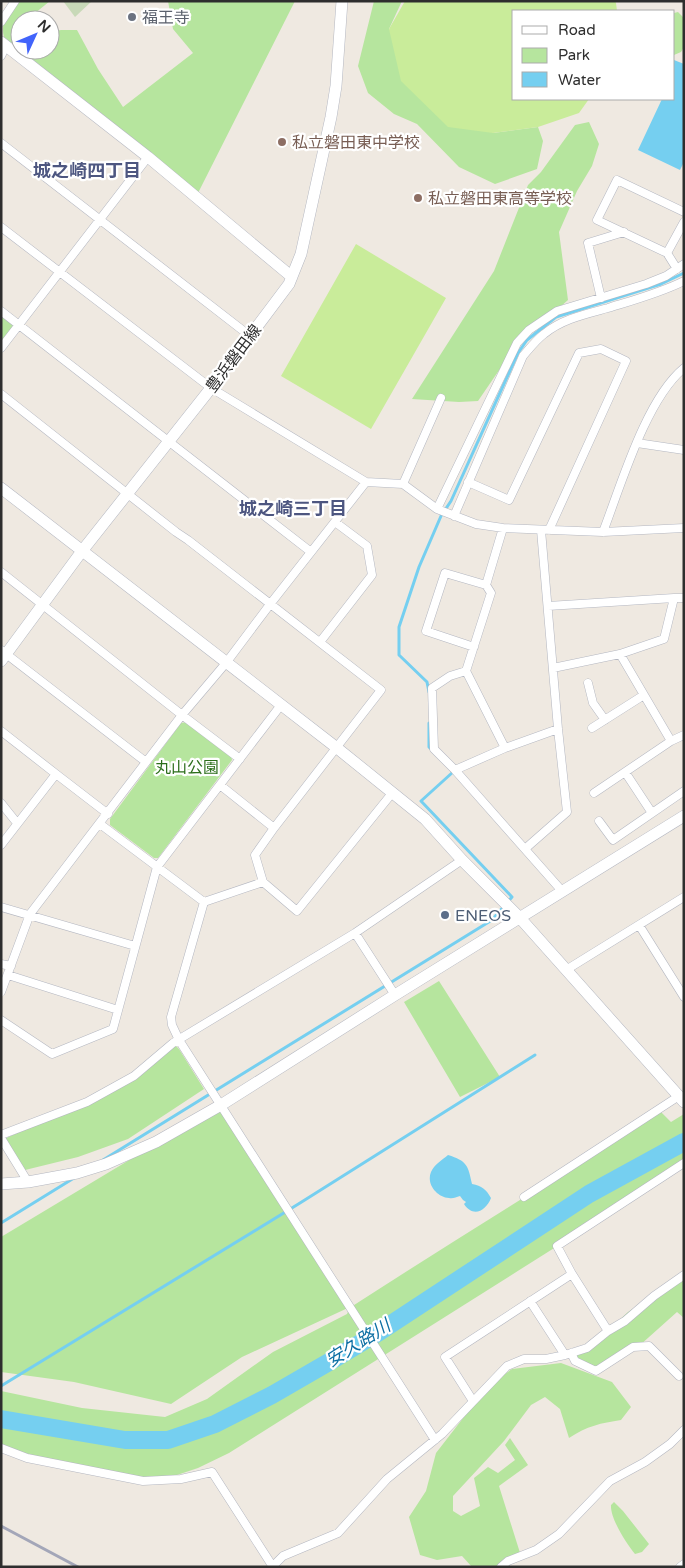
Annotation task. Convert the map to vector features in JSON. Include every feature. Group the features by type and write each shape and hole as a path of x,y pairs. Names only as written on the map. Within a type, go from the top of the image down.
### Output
{"street":[{"path":"1,22 15,1"},
{"name":"豊浜磐田線","path":"3,655 82,551 211,388 292,278 301,254 331,117 337,70 342,1"},
{"path":"3,48 148,158 292,278"},
{"path":"1,143 250,336"},
{"path":"1,348 148,158"},
{"path":"437,509 517,343 528,330 557,311 646,284 666,276 680,266 667,253 597,220 617,180 684,212"},
{"path":"667,253 684,222"},
{"path":"1,227 211,388 366,482 403,484 437,509 476,524 503,528 603,532 684,528"},
{"path":"601,298 588,243 624,232"},
{"path":"454,516 524,356 546,333 562,323 582,315 668,290 684,281"},
{"path":"580,304 582,315"},
{"path":"1,311 311,552"},
{"path":"468,482 509,500 579,353 601,349 626,361 545,530 548,606 567,812 526,848"},
{"path":"603,532 637,443 663,391 684,368"},
{"path":"1,394 381,690 255,855 263,882 297,911 393,792"},
{"path":"403,484 441,398"},
{"path":"637,443 684,450"},
{"path":"1,992 30,914 182,715 226,663 270,603 366,482"},
{"path":"1,488 337,748 425,819 462,860 520,918 681,1099 524,1197"},
{"path":"320,642 372,576 367,546 335,522"},
{"path":"486,585 503,528"},
{"path":"1,572 240,759"},
{"path":"474,647 426,631 445,573 486,585 491,593 474,647 466,671 505,748"},
{"path":"553,668 620,654 664,639 674,598"},
{"path":"548,606 684,598"},
{"path":"620,654 671,741"},
{"path":"3,655 146,762"},
{"path":"466,671 450,676 432,688 434,749 526,848 562,891"},
{"path":"588,682 592,703 605,720"},
{"path":"592,728 644,695"},
{"path":"1,1020 52,1054 113,1029 157,866 281,705"},
{"path":"455,770 505,748 558,729"},
{"path":"1,731 108,814"},
{"path":"594,793 671,741 684,735"},
{"path":"625,772 652,813"},
{"path":"1,845 56,774"},
{"path":"220,785 274,828"},
{"path":"599,821 613,840 684,791"},
{"path":"1,803 17,823"},
{"path":"1,1184 28,1182 77,1173 106,1164 156,1142 221,1105 684,816"},
{"path":"100,824 204,902"},
{"path":"28,1182 1,1137 87,1102 134,1076 173,1043 355,933 462,860"},
{"path":"204,902 263,882"},
{"path":"566,970 684,897"},
{"path":"204,902 171,1017 172,1025 179,1040 435,1440"},
{"path":"1,907 135,946"},
{"path":"639,925 684,997"},
{"path":"355,933 395,995"},
{"path":"1,964 11,966"},
{"path":"8,976 118,1010"},
{"path":"608,1331 572,1274 557,1246 684,1163"},
{"path":"473,1401 445,1358 572,1274"},
{"path":"1,1448 27,1458 143,1482 212,1472 273,1566 283,1556 338,1532 387,1480 435,1440 507,1366 524,1360 546,1359 587,1348 684,1275"},
{"path":"530,1302 568,1354 575,1361 596,1372 633,1346 649,1346 679,1376"},
{"path":"501,1567 508,1561 536,1550 559,1534 610,1481 645,1462 670,1444 684,1430"},
{"path":"680,1567 684,1564"}],"green space":[{"path":"16,1 50,1 39,10 10,10"},
{"path":"63,1 92,1 75,17"},
{"path":"168,1 295,1 198,193 32,60 60,60 60,30 77,30 98,69 123,107 193,53 173,29"},
{"path":"374,1 402,1 389,29 493,133 538,127 543,141 537,169 495,184 459,167 417,124 394,114 368,93 358,66"},
{"path":"405,1 615,1 617,10 512,10 512,100 588,100 579,113 538,127 493,133 448,127 401,81 389,29"},
{"path":"10,10 10,42 4,37 3,32"},
{"path":"678,12 684,18 684,47 681,52 675,55 675,13"},
{"path":"589,122 599,144 592,166 577,191 559,232 568,300 515,347 478,401 459,402 412,399 494,271 528,185 541,172 575,125"},
{"path":"356,244 446,298 371,429 281,376"},
{"path":"1,311 19,325 1,348"},
{"name":"丸山公園","path":"187,722 231,755 232,760 158,858 154,858 110,825 110,819 181,723"},
{"path":"439,981 500,1077 460,1097 404,1002"},
{"path":"173,1043 179,1049 204,1089 128,1139 78,1157 21,1171 2,1140 110,1090"},
{"path":"221,1105 351,1307 660,1111 671,1122 684,1114 684,1162 559,1245 229,1453 198,1468 159,1481 55,1462 1,1446 1,1391 82,1408 165,1417 207,1399 273,1352 347,1314 350,1307 242,1357 171,1404 74,1382 1,1372 1,1237"},
{"path":"684,1275 684,1318 677,1312 639,1346 590,1369 571,1353 600,1338 628,1312"},
{"path":"561,1363 612,1382 631,1407 621,1420 594,1426 569,1438 560,1409 545,1397 531,1405 504,1441 453,1496 453,1511 461,1516 480,1506 474,1478 488,1467 498,1473 515,1460 505,1445 510,1438 528,1465 499,1486 521,1556 502,1567 472,1567 462,1556 437,1560 420,1555 409,1517 426,1491 436,1453 488,1386 512,1369"},
{"path":"614,1502 649,1544 642,1552 635,1554 619,1530 611,1510 611,1505"}],"water":[{"path":"675,60 684,64 684,162 680,170 638,150 662,100 675,100"},
{"path":"448,1155 459,1159 466,1165 472,1184 483,1188 491,1198 483,1209 475,1212 471,1211 464,1204 466,1202 460,1196 445,1197 440,1195 431,1185 432,1169"}],"waterway":[{"path":"429,692 427,682 399,655 399,627 419,567 441,516 451,501 518,353 527,340 556,317 661,284 684,273"},
{"path":"429,723 429,747 432,750"},
{"path":"103,1160 492,920 512,897 421,801 452,771"},
{"path":"1,1386 300,1203 535,1055"},
{"name":"安久路川","path":"1,1419 125,1440 168,1440 215,1424 272,1395 379,1332 589,1194 684,1142"},
{"path":"1,1223 74,1178"}],"railway":[{"path":"1,1526 78,1567"}],"place":[{"name":"福王寺","path":"132,17"},
{"name":"私立磐田東中学校","path":"282,142"},
{"name":"私立磐田東高等学校","path":"418,198"},
{"name":"ENEOS","path":"445,915"}],"district":[{"name":"城之崎四丁目","path":"87,171"},
{"name":"城之崎三丁目","path":"293,509"}]}
